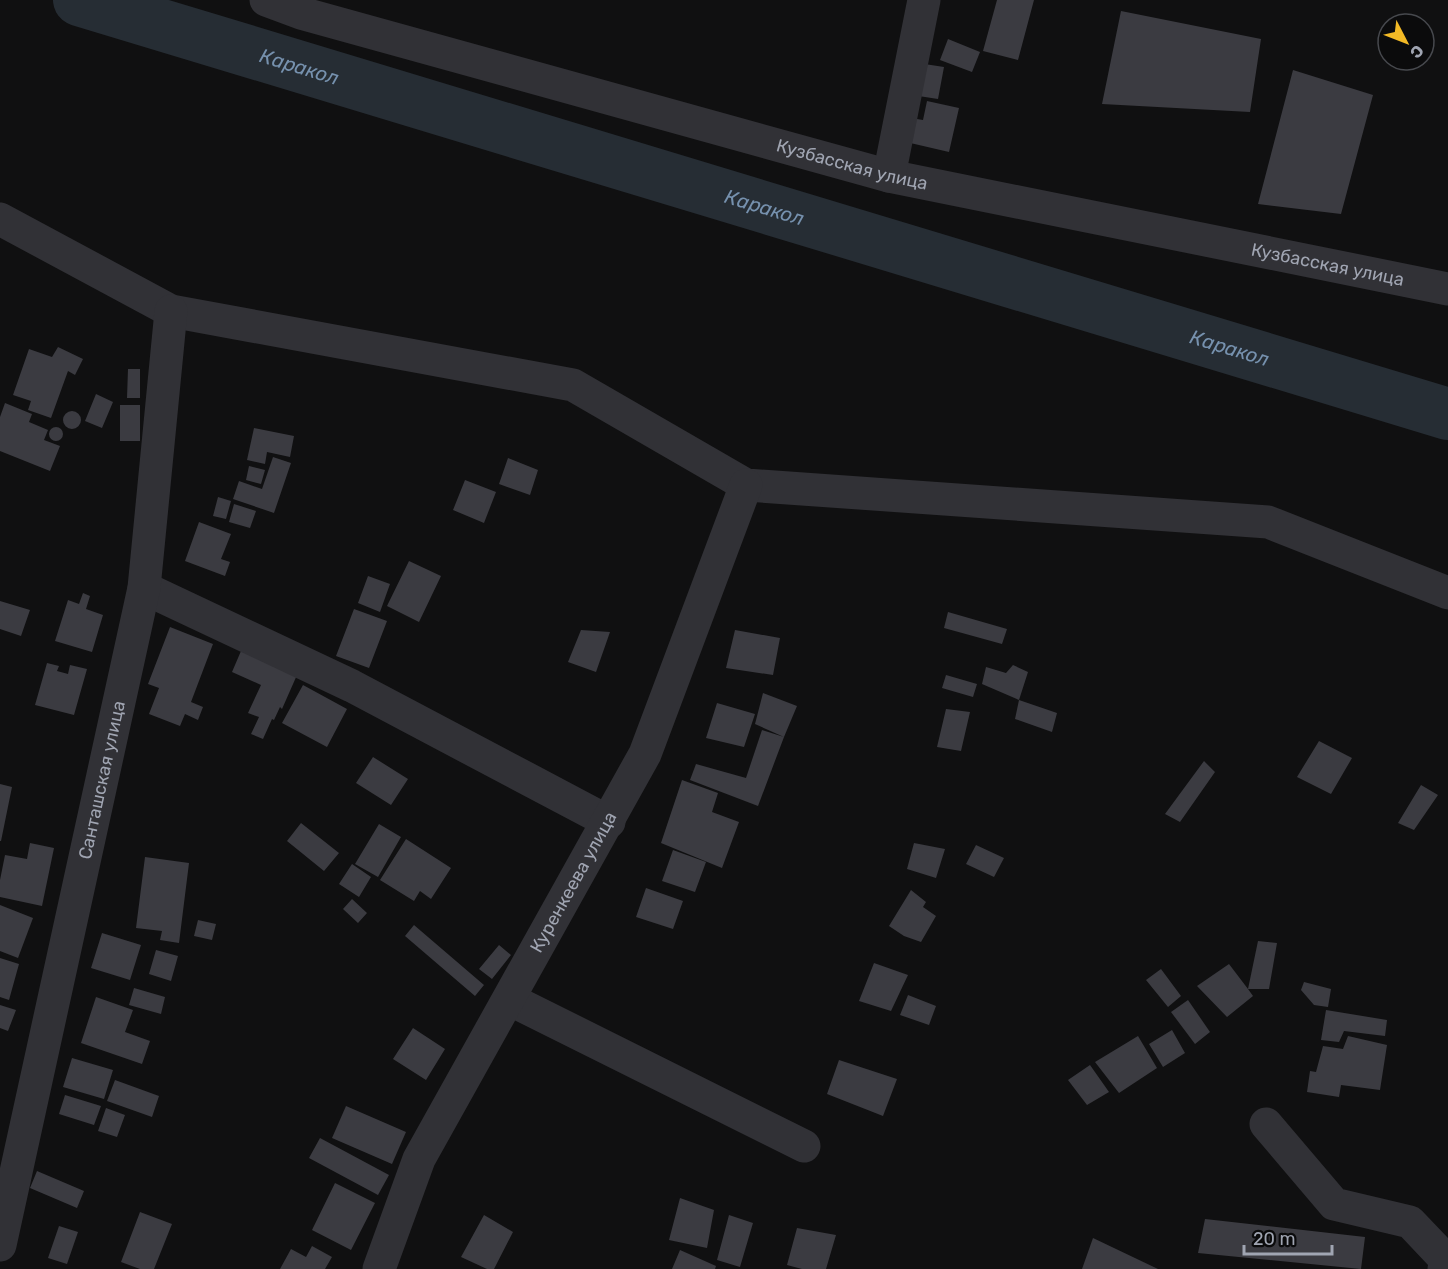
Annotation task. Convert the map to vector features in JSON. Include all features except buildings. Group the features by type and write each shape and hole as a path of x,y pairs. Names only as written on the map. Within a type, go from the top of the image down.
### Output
{"street":[{"name":"Кузбасская улица","path":"266,0 301,13 889,176 1448,289"},
{"path":"889,176 924,0"},
{"path":"0,219 171,311 573,385 746,485 1268,522 1448,593"},
{"name":"Санташская улица","path":"0,1245 144,588 171,311"},
{"name":"Куренкеева улица","path":"379,1269 419,1159 645,754 746,485"},
{"path":"144,588 352,686 609,822"},
{"path":"509,999 804,1146"},
{"path":"1266,1124 1334,1204 1410,1222 1446,1260 1444,1269"}],"waterway":[{"name":"Каракол","path":"79,0 1448,414"}]}
